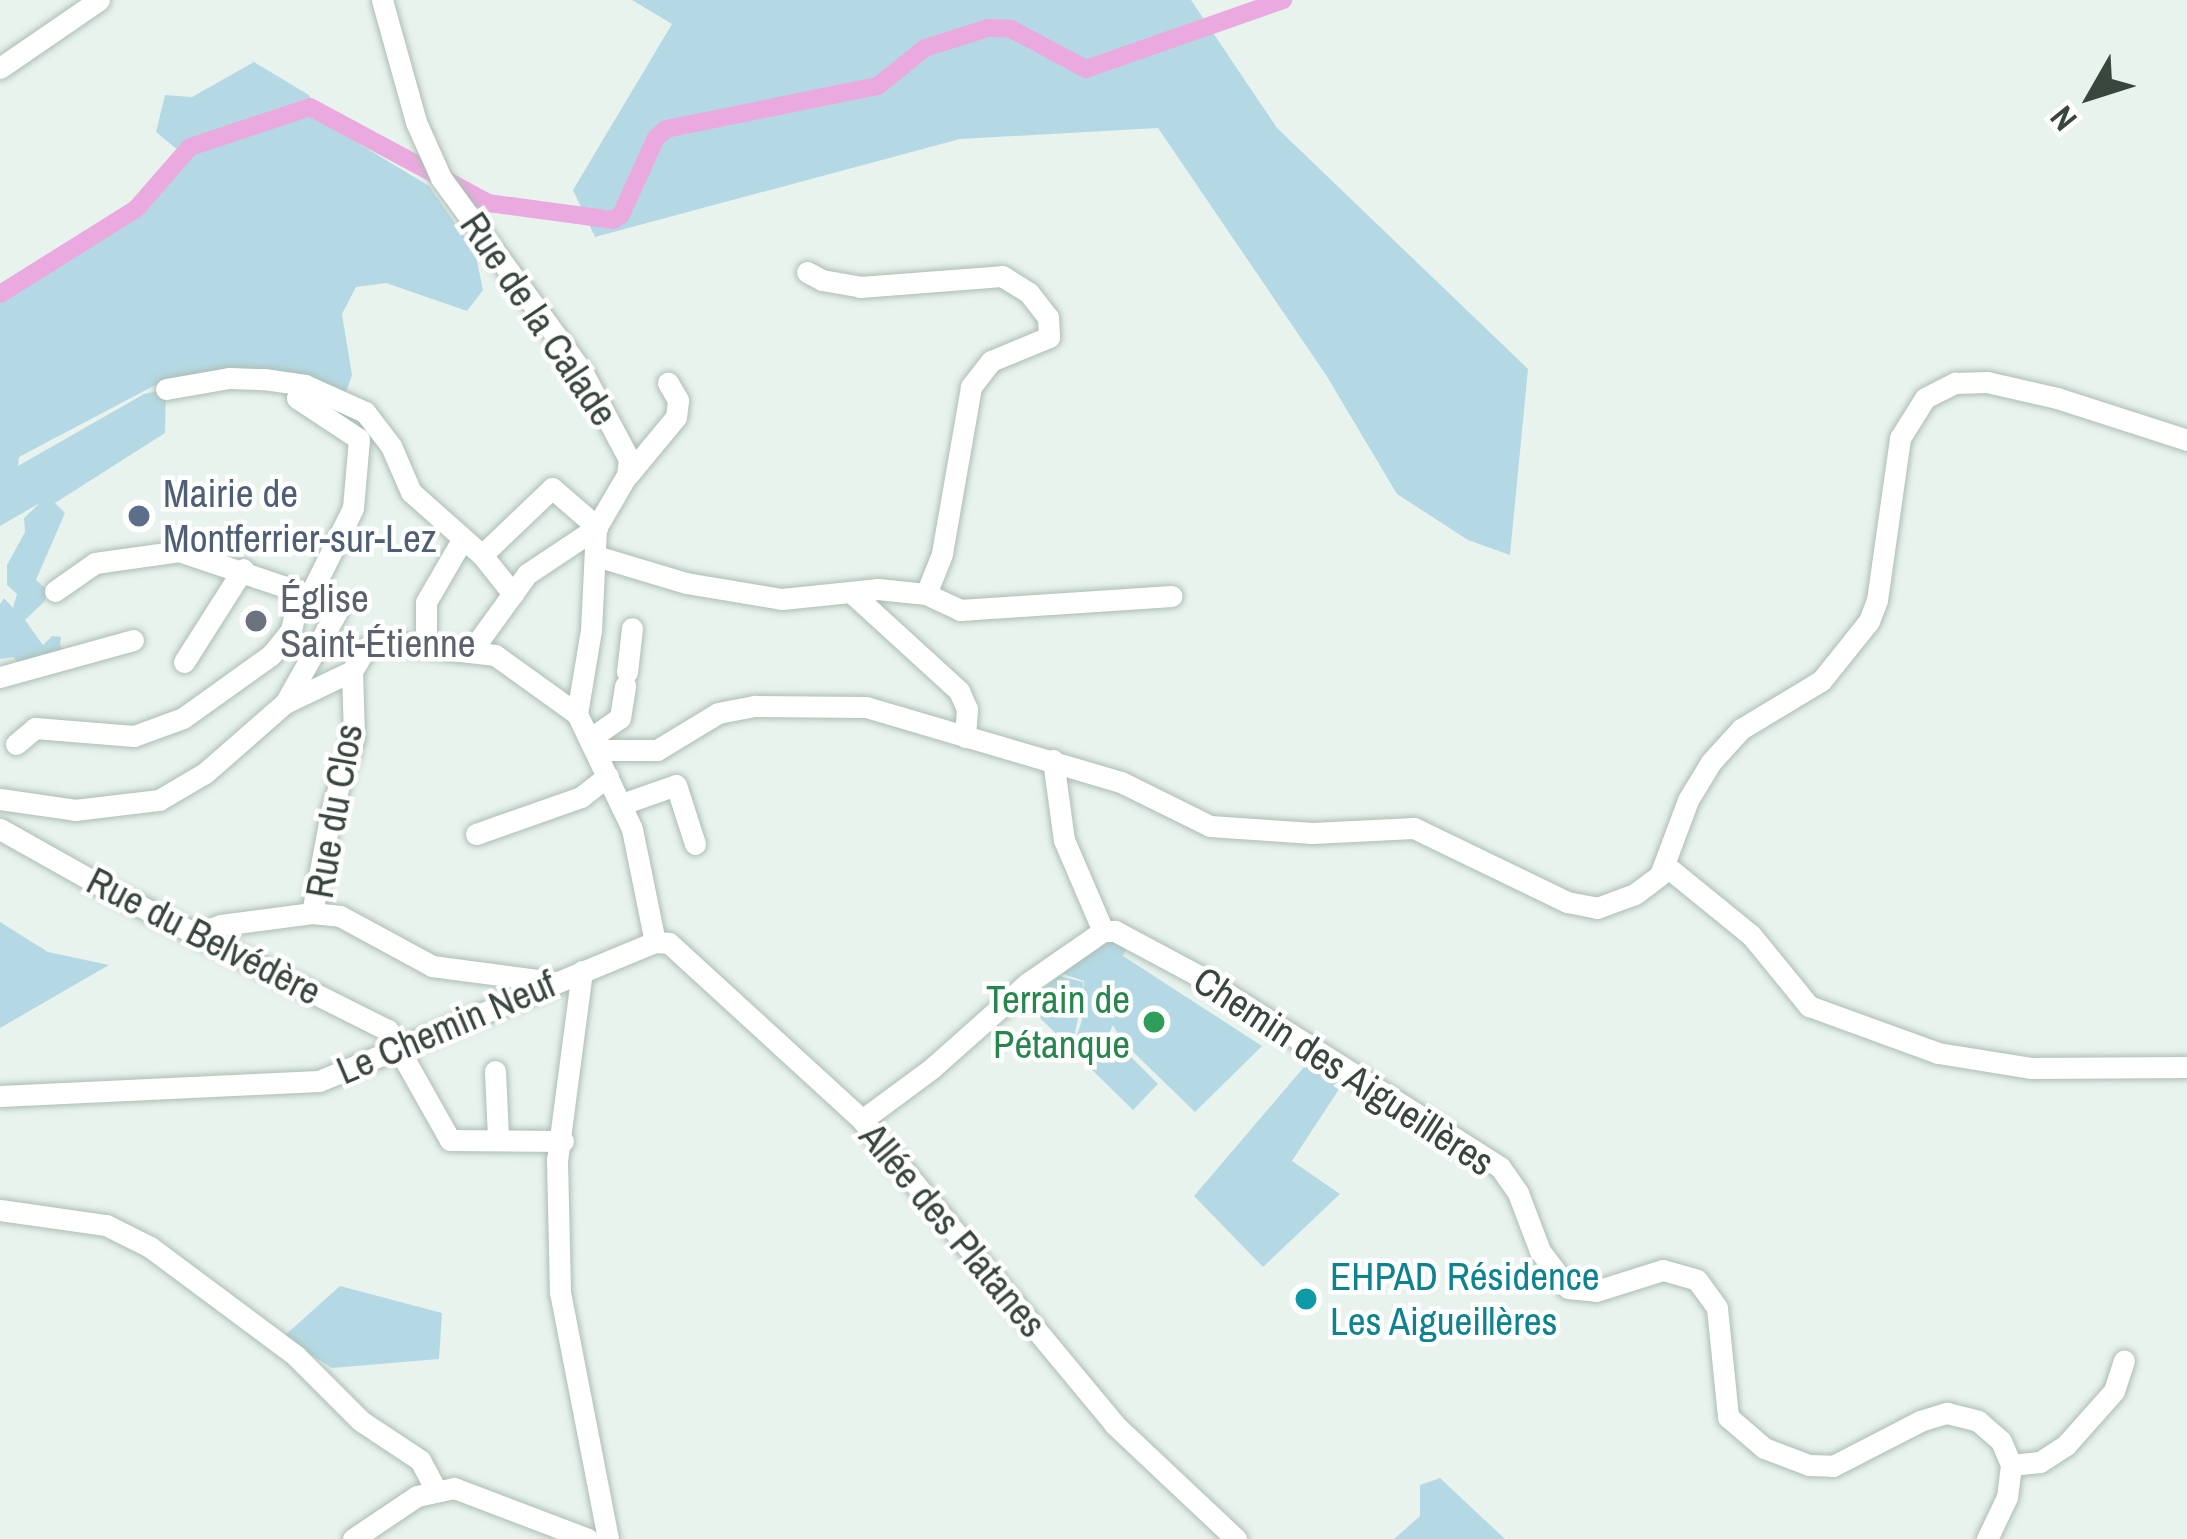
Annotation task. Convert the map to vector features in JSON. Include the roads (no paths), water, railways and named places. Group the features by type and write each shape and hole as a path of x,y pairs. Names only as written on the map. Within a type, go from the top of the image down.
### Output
{"street":[{"path":"0,68 100,0"},
{"name":"Rue de la Calade","path":"382,0 416,122 441,178 583,374 629,459 627,476 597,528"},
{"path":"807,272 822,280 860,287 1002,276 1029,293 1048,317 1049,337 991,361 971,387 942,554 926,594"},
{"path":"166,389 229,378 305,385 365,412 392,446 411,492 482,555 513,594"},
{"path":"594,744 657,750 718,712 755,706 866,707 1121,782 1210,826 1312,833 1414,827 1581,907 1597,908 1635,894 1666,866 1688,800 1711,762 1741,729 1821,680 1868,622 1877,600 1900,438 1925,398 1954,383 1987,382 2057,398 2187,440"},
{"path":"627,476 676,417 678,400 668,383"},
{"path":"16,744 35,728 134,736 183,718 272,656 291,630 304,594 352,508 359,440 297,398 305,385"},
{"path":"482,555 551,488 597,528"},
{"path":"577,713 597,528"},
{"path":"472,650 546,559 597,528"},
{"path":"425,646 426,602 462,540"},
{"path":"55,591 86,567 123,556 178,551 243,568 304,594 334,609 334,619 285,703"},
{"path":"596,556 686,583 760,597 854,595 878,589 926,594 960,610 1172,596"},
{"path":"184,662 243,568"},
{"path":"854,595 959,691 968,709 965,737"},
{"path":"594,744 620,718 632,628"},
{"path":"0,677 133,640"},
{"path":"0,799 75,810 158,800 205,773 285,703 352,671 371,645 472,650 507,661 577,713 622,804 641,855 654,934"},
{"name":"Rue du Clos","path":"352,671 354,737 331,812 312,914 340,916 432,966 555,982"},
{"path":"862,1120 931,1069 1010,997 1102,932 1064,840 1053,760"},
{"path":"476,834 581,797 608,776"},
{"path":"622,804 676,785 694,844"},
{"name":"Rue du Belvédère","path":"0,829 378,1024 402,1048"},
{"path":"1666,866 1751,935 1809,1006 1939,1053 2032,1068 2187,1066"},
{"path":"199,933 221,925 312,914"},
{"name":"Chemin des Aigueillères","path":"1102,932 1115,931 1199,976 1500,1167 1518,1193 1540,1251 1568,1288 1596,1291 1663,1270 1697,1280 1717,1308 1728,1417 1764,1448 1809,1465 1833,1466 1919,1420 1947,1414 1978,1421 1991,1431 2008,1452 2011,1465"},
{"name":"Le Chemin Neuf","path":"0,1096 298,1084 339,1075 582,971 654,934"},
{"name":"Allée des Platanes","path":"654,934 862,1120 1114,1424 1236,1539"},
{"path":"582,971 557,1160 560,1292 606,1539"},
{"path":"402,1048 450,1141 563,1141"},
{"path":"495,1071 498,1138"},
{"path":"0,1210 106,1226 150,1247 295,1355 361,1421 420,1460 436,1490"},
{"path":"1987,1539 2007,1496 2011,1465 2040,1462 2066,1445 2114,1391 2124,1361"},
{"path":"353,1539 417,1496 436,1490 476,1493 589,1539"}],"waterway":[{"path":"0,294 136,209 190,147 310,107 488,203 613,220 621,215 656,138 666,129 878,86 925,48 988,28 1011,29 1086,69 1283,0"}],"place":[{"name":"Mairie de Montferrier-sur-Lez","path":"139,516"},
{"name":"Église Saint-Étienne","path":"256,621"},
{"name":"Terrain de Pétanque","path":"1154,1022"},
{"name":"EHPAD Résidence Les Aigueillères","path":"1306,1299"}]}
